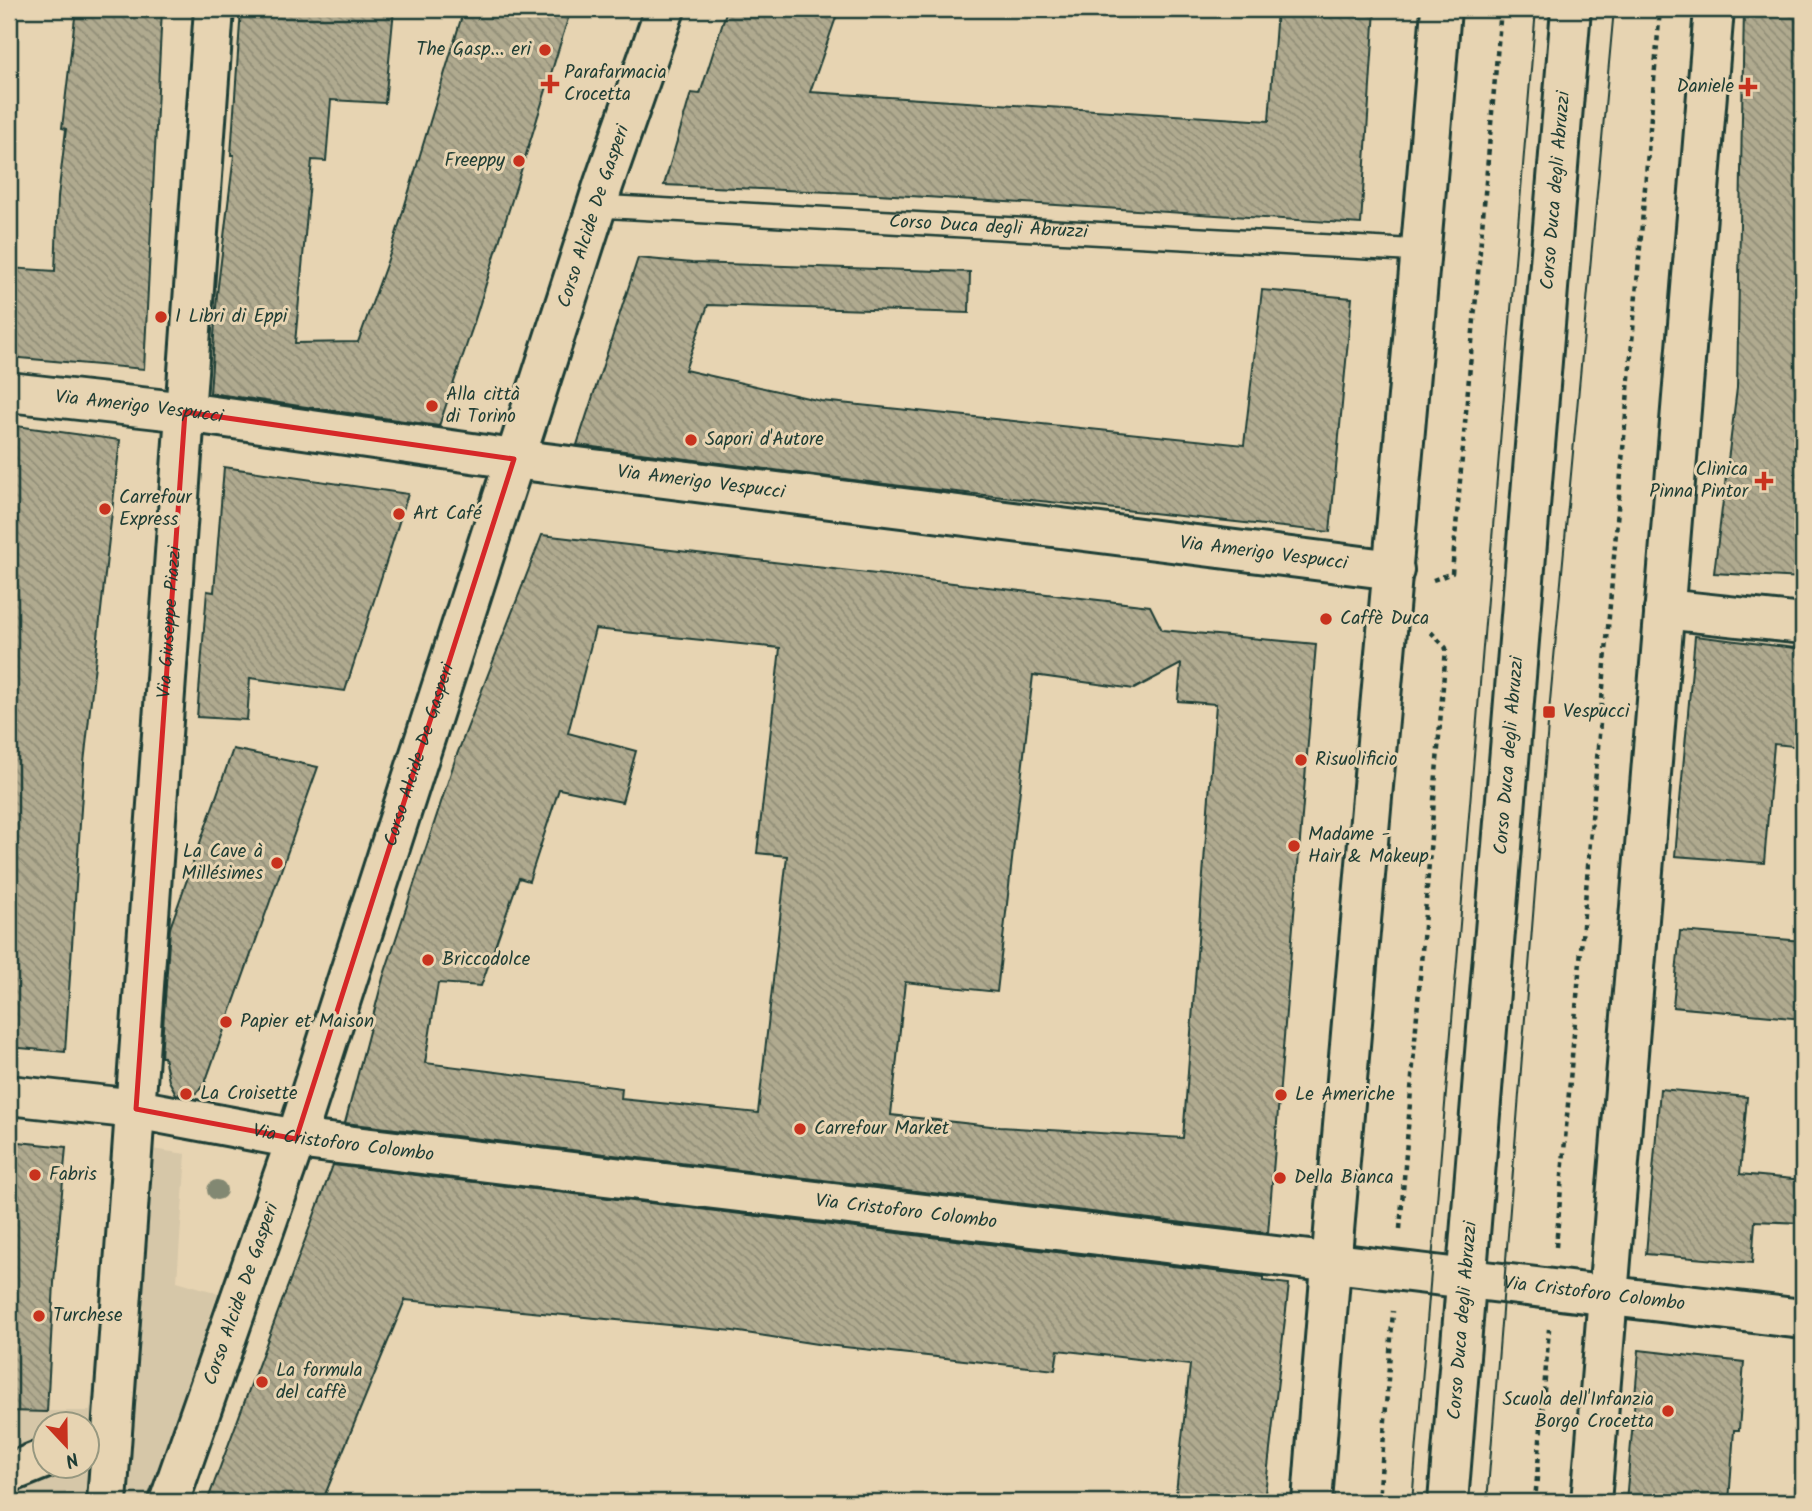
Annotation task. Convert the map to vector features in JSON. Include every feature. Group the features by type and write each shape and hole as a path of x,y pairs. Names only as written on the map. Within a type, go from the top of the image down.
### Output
{"street":[{"name":"Via Giuseppe Piazzi","path":"136,1109 214,9"},
{"name":"Corso Alcide De Gasperi","path":"169,1502 296,1139 514,459 665,9"},
{"path":"1312,1502 1441,9"},
{"name":"Corso Duca degli Abruzzi","path":"1448,1502 1572,9"},
{"path":"1591,1502 1713,9"},
{"name":"Via Amerigo Vespucci","path":"9,391 185,412 514,459 1394,570"},
{"path":"1664,609 1803,624"},
{"name":"Via Cristoforo Colombo","path":"9,1095 136,1109 296,1139 1803,1318"},
{"path":"102,1411 136,1109"},
{"path":"9,1473 32,1464"},
{"path":"102,1471 107,1502"}],"lane":[{"name":"Corso Duca degli Abruzzi","path":"597,206 1422,251"}],"path":[{"path":"1429,582 1452,573 1501,9"},
{"path":"1555,1251 1660,9"},
{"path":"1379,1502 1446,648 1422,622"},
{"path":"1535,1502 1550,1325"}],"highlighted area":[{"path":"185,412 514,459 296,1139 136,1109"}],"shaded area":[{"path":"117,1144 186,1154 177,1281 218,1293 146,1502 9,1502 9,1411 32,1411 32,1480 102,1480 102,1410 90,1410"}],"building":[{"path":"76,9 162,9 144,369 9,357 9,268 55,271 58,197 66,129 62,128"},
{"path":"241,9 394,9 385,103 331,100 326,161 312,160 295,343 358,342 391,251 464,9 571,9 473,326 439,426 210,393 217,294 234,155 231,155"},
{"path":"727,9 839,9 810,92 1269,121 1277,9 1375,9 1361,224 878,194 664,185 691,93 700,94"},
{"path":"1744,9 1803,9 1803,578 1714,573 1737,388"},
{"path":"638,258 692,263 970,272 969,313 708,305 685,370 821,401 1244,445 1262,290 1352,298 1330,532 901,486 577,445"},
{"path":"9,425 120,440 84,763 65,1052 9,1047 9,620 17,519 9,519"},
{"path":"224,467 408,494 345,691 250,678 247,720 197,717 207,591 214,592"},
{"path":"542,535 1150,606 1162,630 1316,644 1268,1233 345,1123 383,978 456,757","holes":["595,629 780,648 757,853 787,856 758,1113 621,1099 622,1088 425,1063 438,983 481,986 519,878 529,881 559,789 622,802 636,751 568,733","1181,664 1178,701 1216,704 1183,1138 1000,1127 891,1115 905,982 997,992 1033,675 1134,689"]},
{"path":"1695,636 1803,649 1803,747 1774,744 1764,863 1675,856"},
{"path":"233,749 318,767 205,1083 196,1093 182,1095 176,1094 169,1081 164,1057 161,1057 170,928"},
{"path":"1680,931 1803,941 1803,1019 1673,1007"},
{"path":"1660,1089 1747,1097 1740,1174 1803,1180 1803,1223 1755,1221 1752,1263 1646,1254"},
{"path":"9,1141 66,1147 54,1283 47,1410 9,1411"},
{"path":"333,1165 1264,1277 1264,1281 1289,1284 1264,1502 1175,1502 1190,1365 1058,1350 1055,1370 817,1344 733,1331 405,1300 322,1502 207,1502"},
{"path":"1639,1350 1744,1362 1739,1430 1734,1430 1729,1502 1626,1502"}],"tram line":[{"path":"1412,1502 1536,9"},
{"path":"1487,1502 1549,712 1614,9"}],"place":[{"name":"The Gasp... eri","path":"545,50"},
{"name":"Parafarmacia Crocetta","path":"550,84"},
{"name":"Daniele","path":"1748,87"},
{"name":"Freeppy","path":"519,161"},
{"name":"I Libri di Eppi","path":"161,317"},
{"name":"Alla città di Torino","path":"432,406"},
{"name":"Sapori d'Autore","path":"691,440"},
{"name":"Clinica Pinna Pintor","path":"1764,481"},
{"name":"Carrefour Express","path":"105,509"},
{"name":"Art Café","path":"399,514"},
{"name":"Caffè Duca","path":"1326,619"},
{"name":"Vespucci","path":"1549,712"},
{"name":"Risuolificio","path":"1301,760"},
{"name":"Madame - Hair & Makeup","path":"1294,846"},
{"name":"La Cave à Millésimes","path":"277,863"},
{"name":"Briccodolce","path":"428,960"},
{"name":"Papier et Maison","path":"226,1022"},
{"name":"La Croisette","path":"186,1094"},
{"name":"Le Americhe","path":"1281,1095"},
{"name":"Carrefour Market","path":"800,1129"},
{"name":"Fabris","path":"35,1175"},
{"name":"Della Bianca","path":"1280,1178"},
{"name":"Turchese","path":"39,1316"},
{"name":"La formula del caffè","path":"262,1382"},
{"name":"Scuola dell'Infanzia Borgo Crocetta","path":"1668,1411"}]}
